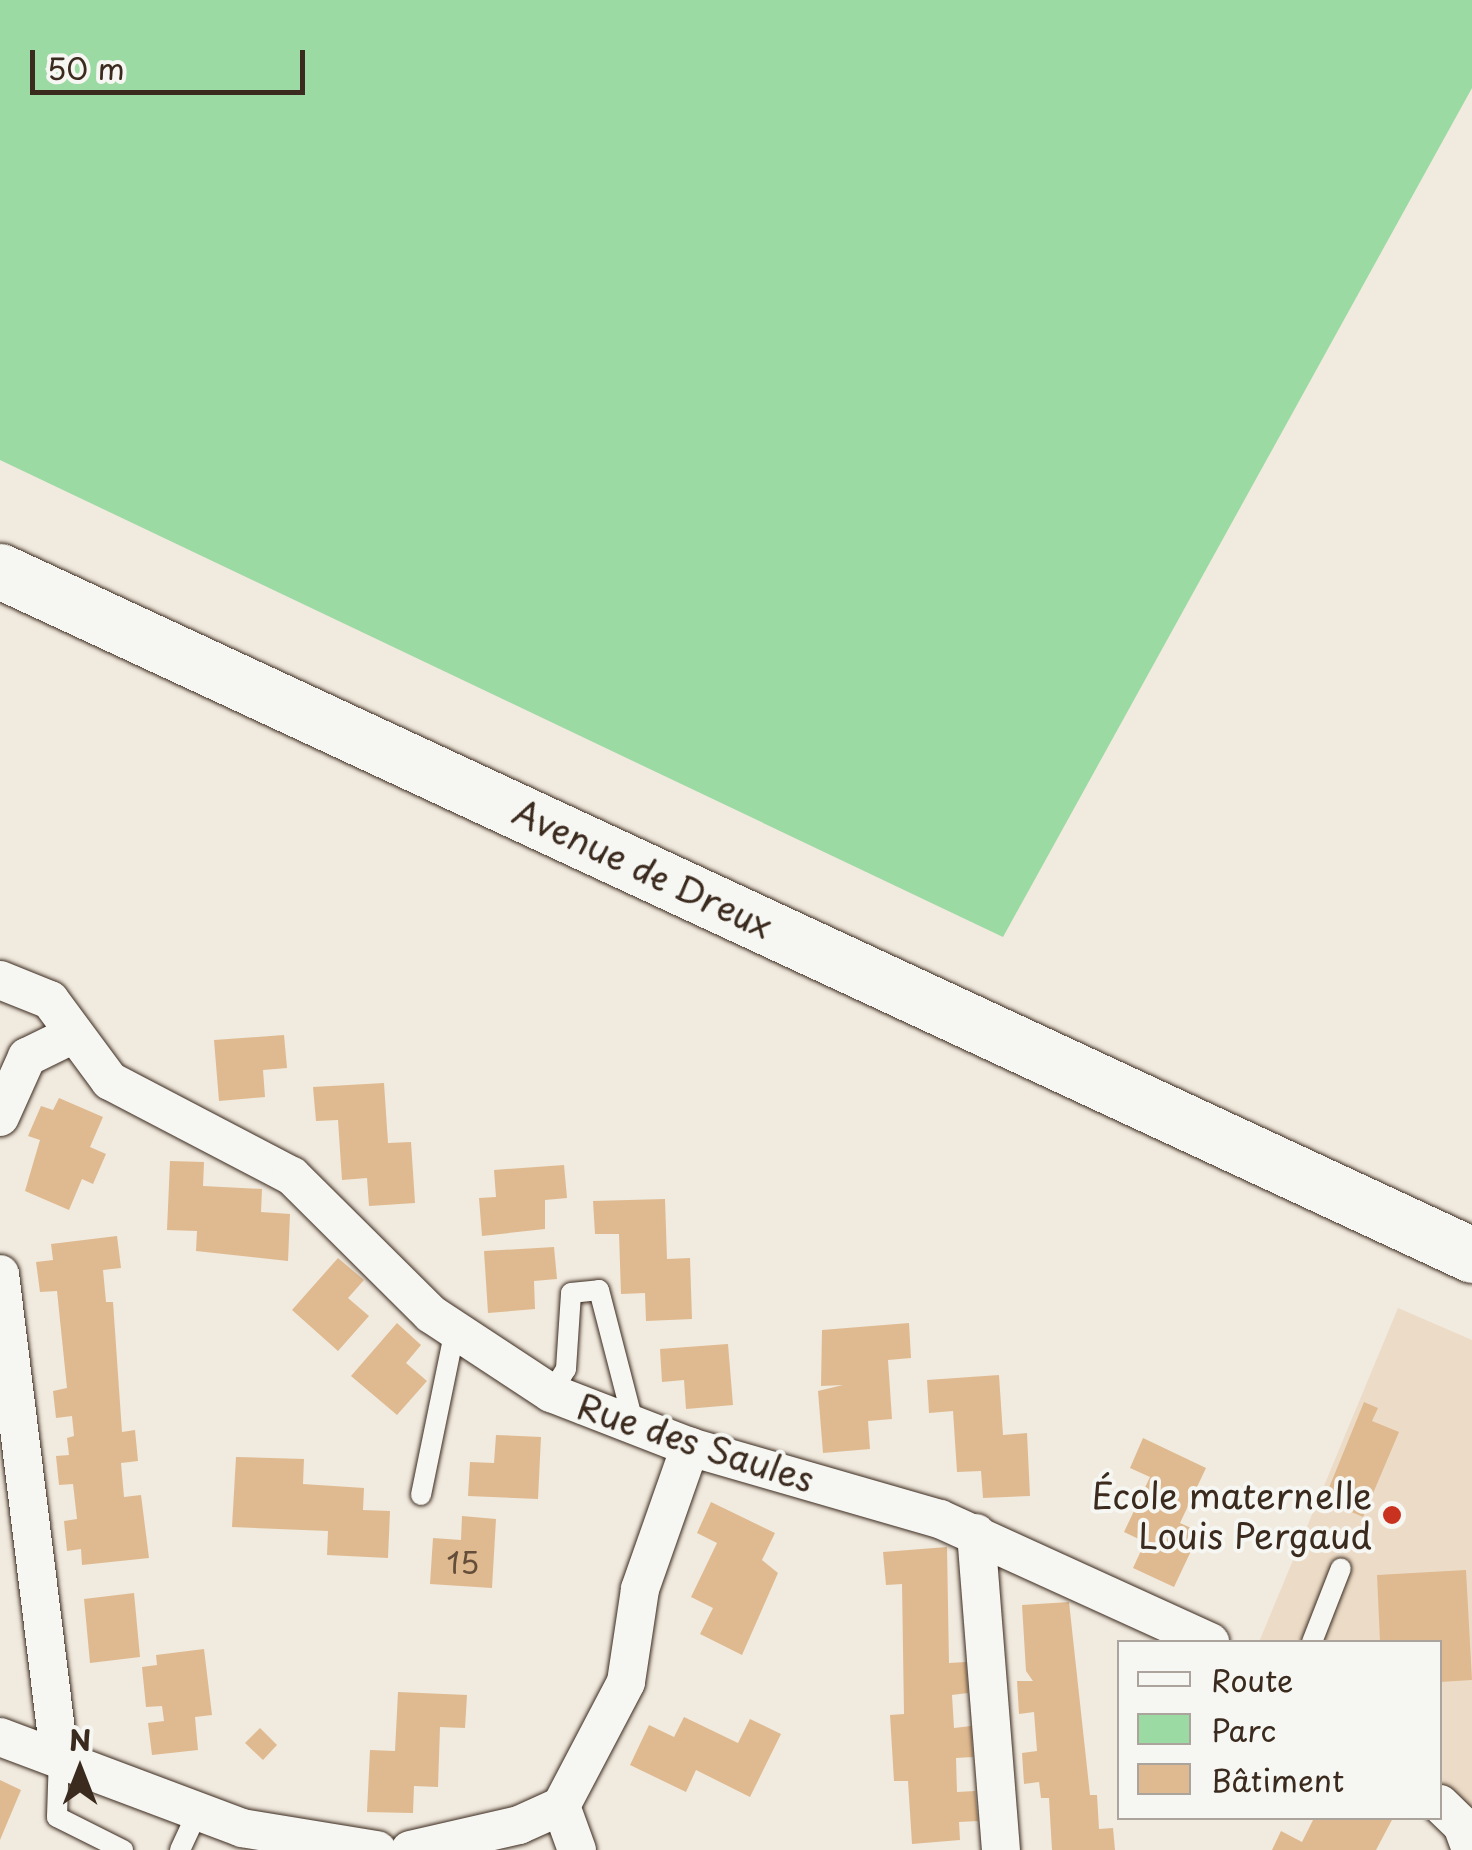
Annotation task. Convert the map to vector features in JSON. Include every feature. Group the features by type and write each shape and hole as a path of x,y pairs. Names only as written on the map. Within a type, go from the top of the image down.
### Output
{"main road":[{"name":"Avenue de Dreux","path":"0,570 1472,1255"},
{"name":"Avenue de Dreux","path":"1286,1166 1472,1242"}],"street":[{"name":"Rue des Saules","path":"0,980 50,1000 110,1081 292,1176 431,1314 551,1393 690,1447 976,1533 1206,1640"},
{"path":"0,1117 27,1058 74,1034"},
{"path":"0,1274 59,1756"},
{"path":"410,1850 520,1824 562,1806 626,1682 640,1589 690,1447"},
{"path":"976,1533 1001,1850"},
{"path":"0,1737 242,1828 327,1847 376,1850"},
{"path":"562,1806 576,1850"},
{"path":"1442,1806 1462,1825 1471,1850"}],"lane":[{"path":"551,1393 566,1369 571,1293 598,1290 634,1425"},
{"path":"422,1495 455,1330"},
{"path":"1313,1640 1341,1568"},
{"path":"59,1756 56,1817 123,1850"},
{"path":"180,1850 198,1811"}],"shaded area":[{"name":"École maternelle Louis Pergaud","path":"1398,1308 1472,1340 1472,1850 1442,1807 1442,1640 1260,1640"}],"green space":[{"path":"0,0 1472,0 1472,88 1003,937 0,460"}],"building":[{"path":"284,1035 287,1068 263,1070 265,1097 219,1101 214,1040"},
{"path":"384,1083 388,1143 411,1142 415,1203 369,1206 367,1178 342,1180 338,1120 316,1121 313,1087"},
{"path":"59,1098 103,1117 90,1147 106,1154 93,1184 82,1179 69,1210 25,1191 40,1140 28,1136 41,1106 53,1110"},
{"path":"170,1161 204,1162 203,1186 262,1189 261,1212 290,1214 288,1261 196,1251 197,1231 167,1230"},
{"path":"564,1165 567,1198 545,1200 545,1229 482,1236 479,1198 496,1197 494,1170"},
{"path":"665,1199 667,1259 690,1258 692,1319 646,1321 645,1293 621,1294 619,1234 595,1234 593,1201"},
{"path":"117,1236 121,1268 103,1270 106,1302 113,1302 122,1432 135,1430 138,1461 121,1463 124,1497 141,1495 149,1558 82,1565 81,1549 67,1551 64,1521 77,1519 73,1484 59,1485 56,1456 69,1455 67,1438 74,1436 72,1416 56,1418 53,1391 67,1388 57,1291 40,1292 36,1262 53,1260 51,1244"},
{"path":"554,1247 557,1279 534,1281 535,1309 488,1313 484,1251"},
{"path":"338,1258 364,1280 348,1298 369,1316 338,1351 292,1310"},
{"path":"397,1323 421,1345 406,1363 427,1381 397,1415 351,1376"},
{"path":"909,1323 911,1358 888,1360 892,1419 868,1421 870,1449 823,1453 818,1391 843,1385 821,1386 822,1330"},
{"path":"728,1344 733,1405 686,1409 684,1380 662,1382 660,1349"},
{"path":"999,1375 1003,1435 1027,1433 1030,1496 983,1498 981,1471 957,1472 953,1411 929,1413 927,1380"},
{"path":"1364,1402 1378,1408 1372,1421 1399,1432 1363,1517 1324,1500"},
{"path":"496,1435 541,1437 538,1499 468,1496 470,1462 494,1463"},
{"path":"1143,1438 1206,1468 1180,1523 1200,1532 1174,1587 1133,1568 1145,1542 1124,1532 1150,1477 1130,1468"},
{"path":"236,1457 304,1459 303,1484 364,1488 363,1510 390,1511 388,1558 327,1555 328,1531 232,1527"},
{"path":"711,1502 775,1533 762,1560 778,1573 742,1655 700,1634 713,1608 691,1597 717,1543 697,1533"},
{"path":"462,1516 496,1519 492,1588 430,1584 433,1538 461,1540"},
{"path":"947,1547 949,1663 966,1662 968,1693 952,1695 954,1728 971,1726 973,1757 956,1758 957,1792 975,1791 978,1821 959,1822 960,1840 912,1844 908,1781 894,1781 890,1715 904,1714 902,1584 886,1585 883,1552"},
{"path":"1466,1570 1472,1680 1442,1682 1442,1640 1380,1640 1377,1575"},
{"path":"134,1593 140,1657 90,1663 84,1599"},
{"path":"1069,1602 1090,1795 1097,1795 1099,1829 1113,1828 1115,1850 1052,1850 1049,1798 1041,1798 1039,1782 1024,1784 1022,1753 1037,1751 1034,1712 1019,1714 1017,1681 1033,1681 1026,1671 1022,1605"},
{"path":"204,1649 212,1715 195,1717 198,1750 152,1755 148,1723 164,1721 162,1706 146,1707 142,1667 157,1665 156,1655"},
{"path":"398,1692 467,1695 465,1728 440,1727 438,1787 414,1786 413,1813 367,1812 370,1750 395,1751"},
{"path":"684,1717 738,1743 750,1719 781,1734 750,1797 696,1770 686,1792 630,1765 649,1725 674,1737"},
{"path":"260,1728 277,1745 263,1760 245,1743"},
{"path":"0,1780 21,1790 0,1840"},
{"path":"1313,1820 1392,1820 1376,1850 1272,1850 1281,1831 1302,1842"}],"place":[{"name":"École maternelle Louis Pergaud","path":"1392,1515"}]}
